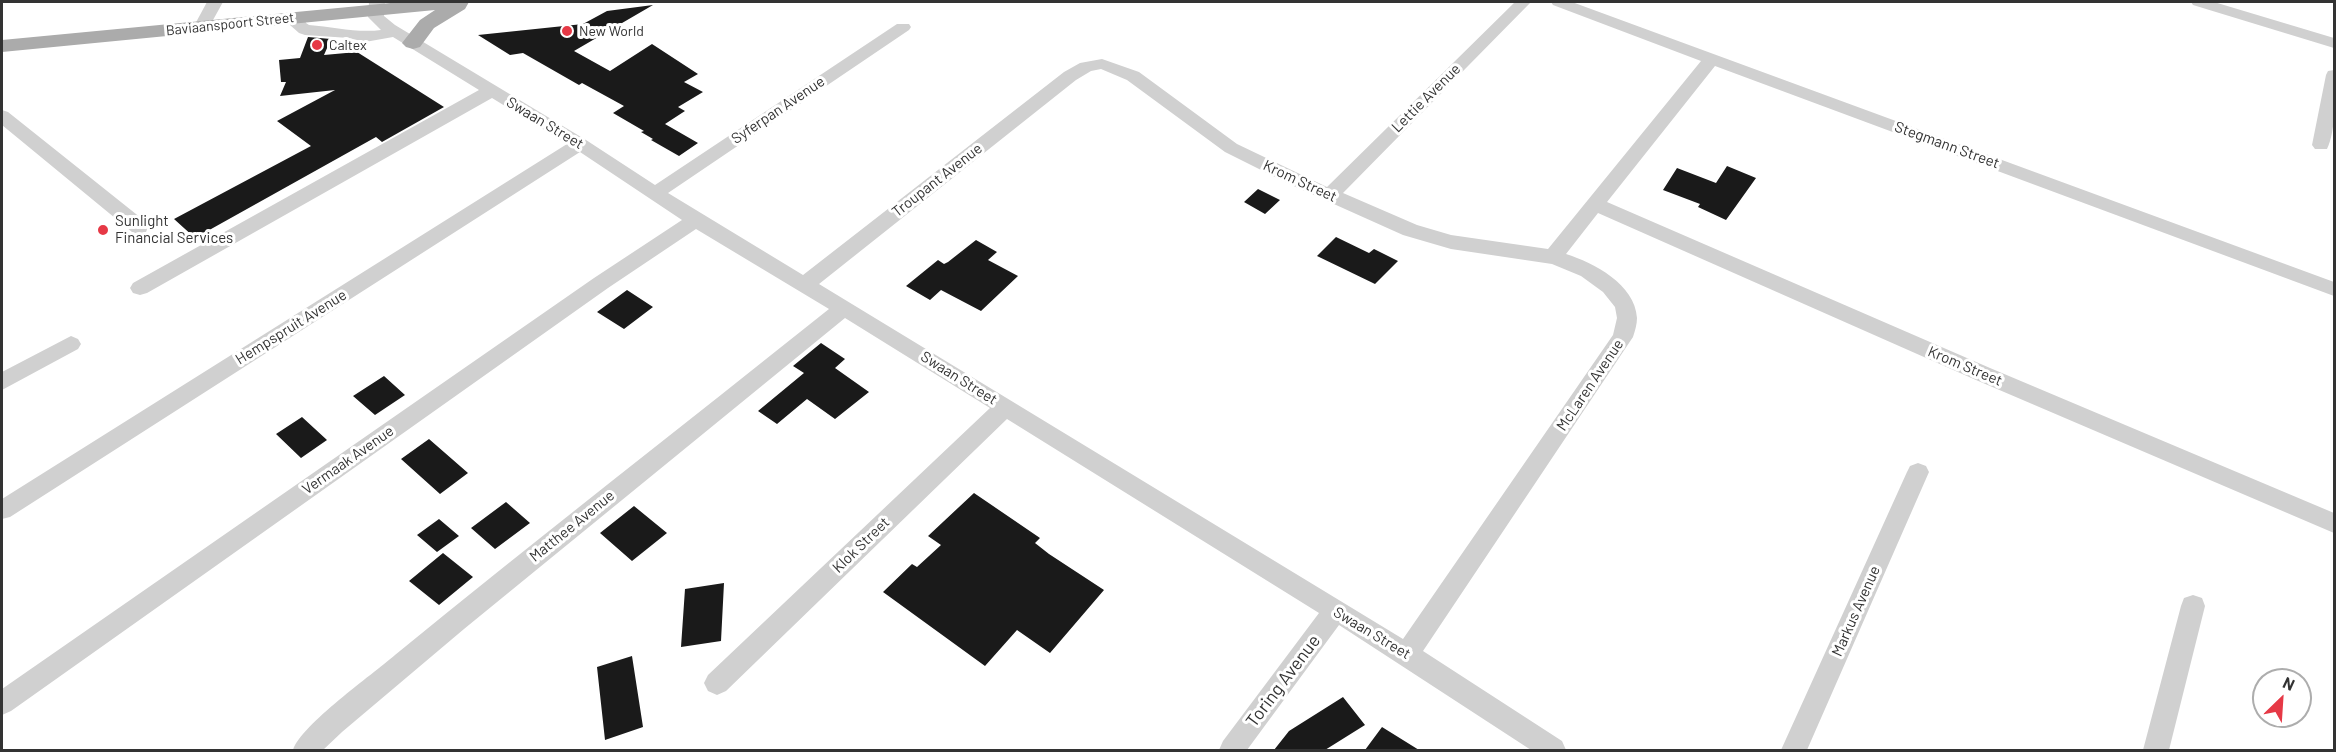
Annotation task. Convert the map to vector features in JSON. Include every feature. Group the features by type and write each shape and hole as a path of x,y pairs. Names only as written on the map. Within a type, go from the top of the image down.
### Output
{"main road":[{"name":"Baviaanspoort Street","path":"2,28 209,12 459,2"},
{"path":"405,38 433,19 465,2"},
{"name":"Baviaanspoort Street","path":"2,46 209,12"}],"street":[{"name":"Lettie Avenue","path":"1330,195 1523,2"},
{"name":"Stegmann Street","path":"1559,2 2334,289"},
{"path":"2199,2 2334,44"},
{"name":"Swaan Street","path":"376,5 376,17 405,38 580,144 696,220 805,284 1407,654 1553,750"},
{"path":"298,9 298,26 305,30 405,38"},
{"name":"Syferpan Avenue","path":"654,194 903,27"},
{"path":"1553,257 1597,205 1712,58"},
{"name":"Krom Street","path":"1070,76 1086,67 1102,64 1134,76 1231,148 1410,230 1451,242 1553,257"},
{"path":"2322,145 2334,75"},
{"name":"Troupant Avenue","path":"805,284 1070,76"},
{"path":"140,288 491,91"},
{"path":"2,116 139,227"},
{"name":"Hempspruit Avenue","path":"2,510 580,144"},
{"name":"Krom Street","path":"1597,205 2334,524"},
{"name":"Vermaak Avenue","path":"2,703 591,290 696,220"},
{"name":"McLaren Avenue","path":"1407,654 1623,338 1627,318 1620,297 1593,274 1553,257"},
{"name":"Matthee Avenue","path":"306,750 333,723 455,621 844,308"},
{"path":"2,382 72,344"},
{"name":"Klok Street","path":"717,683 1005,407"},
{"name":"Markus Avenue","path":"1794,750 1918,472"},
{"path":"2156,750 2193,606"},
{"name":"Toring Avenue","path":"1232,750 1335,611"}],"building":[{"path":"653,5 574,51 610,71 652,44 698,74 684,82 703,92 678,107 685,111 665,124 698,143 679,156 651,140 653,139 641,132 644,131 613,113 624,106 582,83 579,85 523,53 510,55 478,35 583,24 607,11"},
{"path":"308,37 331,39 324,55 357,52 444,107 382,142 376,137 195,238 174,219 311,146 277,121 335,90 280,96 286,82 281,82 279,60 300,58"},
{"path":"1727,166 1756,178 1726,220 1698,207 1700,204 1663,190 1677,168 1716,183"},
{"path":"1258,189 1280,200 1265,214 1244,202"},
{"path":"1336,237 1369,253 1374,249 1398,261 1375,284 1317,256"},
{"path":"976,240 997,252 988,260 1018,276 981,311 941,290 930,300 906,286 938,260 944,264 948,262"},
{"path":"627,290 653,307 624,329 597,312"},
{"path":"821,343 845,359 835,368 869,392 835,419 807,399 777,424 758,411 804,373 793,366"},
{"path":"384,376 405,395 375,415 353,396"},
{"path":"302,417 327,440 301,458 276,434"},
{"path":"429,439 468,473 440,494 401,459"},
{"path":"974,493 1040,538 1035,543 1049,554 1104,590 1050,653 1017,630 985,666 883,592 912,564 917,567 941,545 928,536"},
{"path":"506,502 530,523 495,549 471,528"},
{"path":"634,506 667,533 632,561 600,533"},
{"path":"439,519 459,536 437,552 417,535"},
{"path":"443,553 473,577 439,605 409,581"},
{"path":"724,583 721,641 681,647 685,589"},
{"path":"632,656 643,727 605,740 597,667"},
{"path":"1343,697 1365,725 1325,750 1274,750 1289,731"},
{"path":"1382,727 1419,750 1365,750"}],"place":[{"name":"New World","path":"567,31"},
{"name":"Caltex","path":"317,45"},
{"name":"Sunlight Financial Services","path":"103,230"}]}
